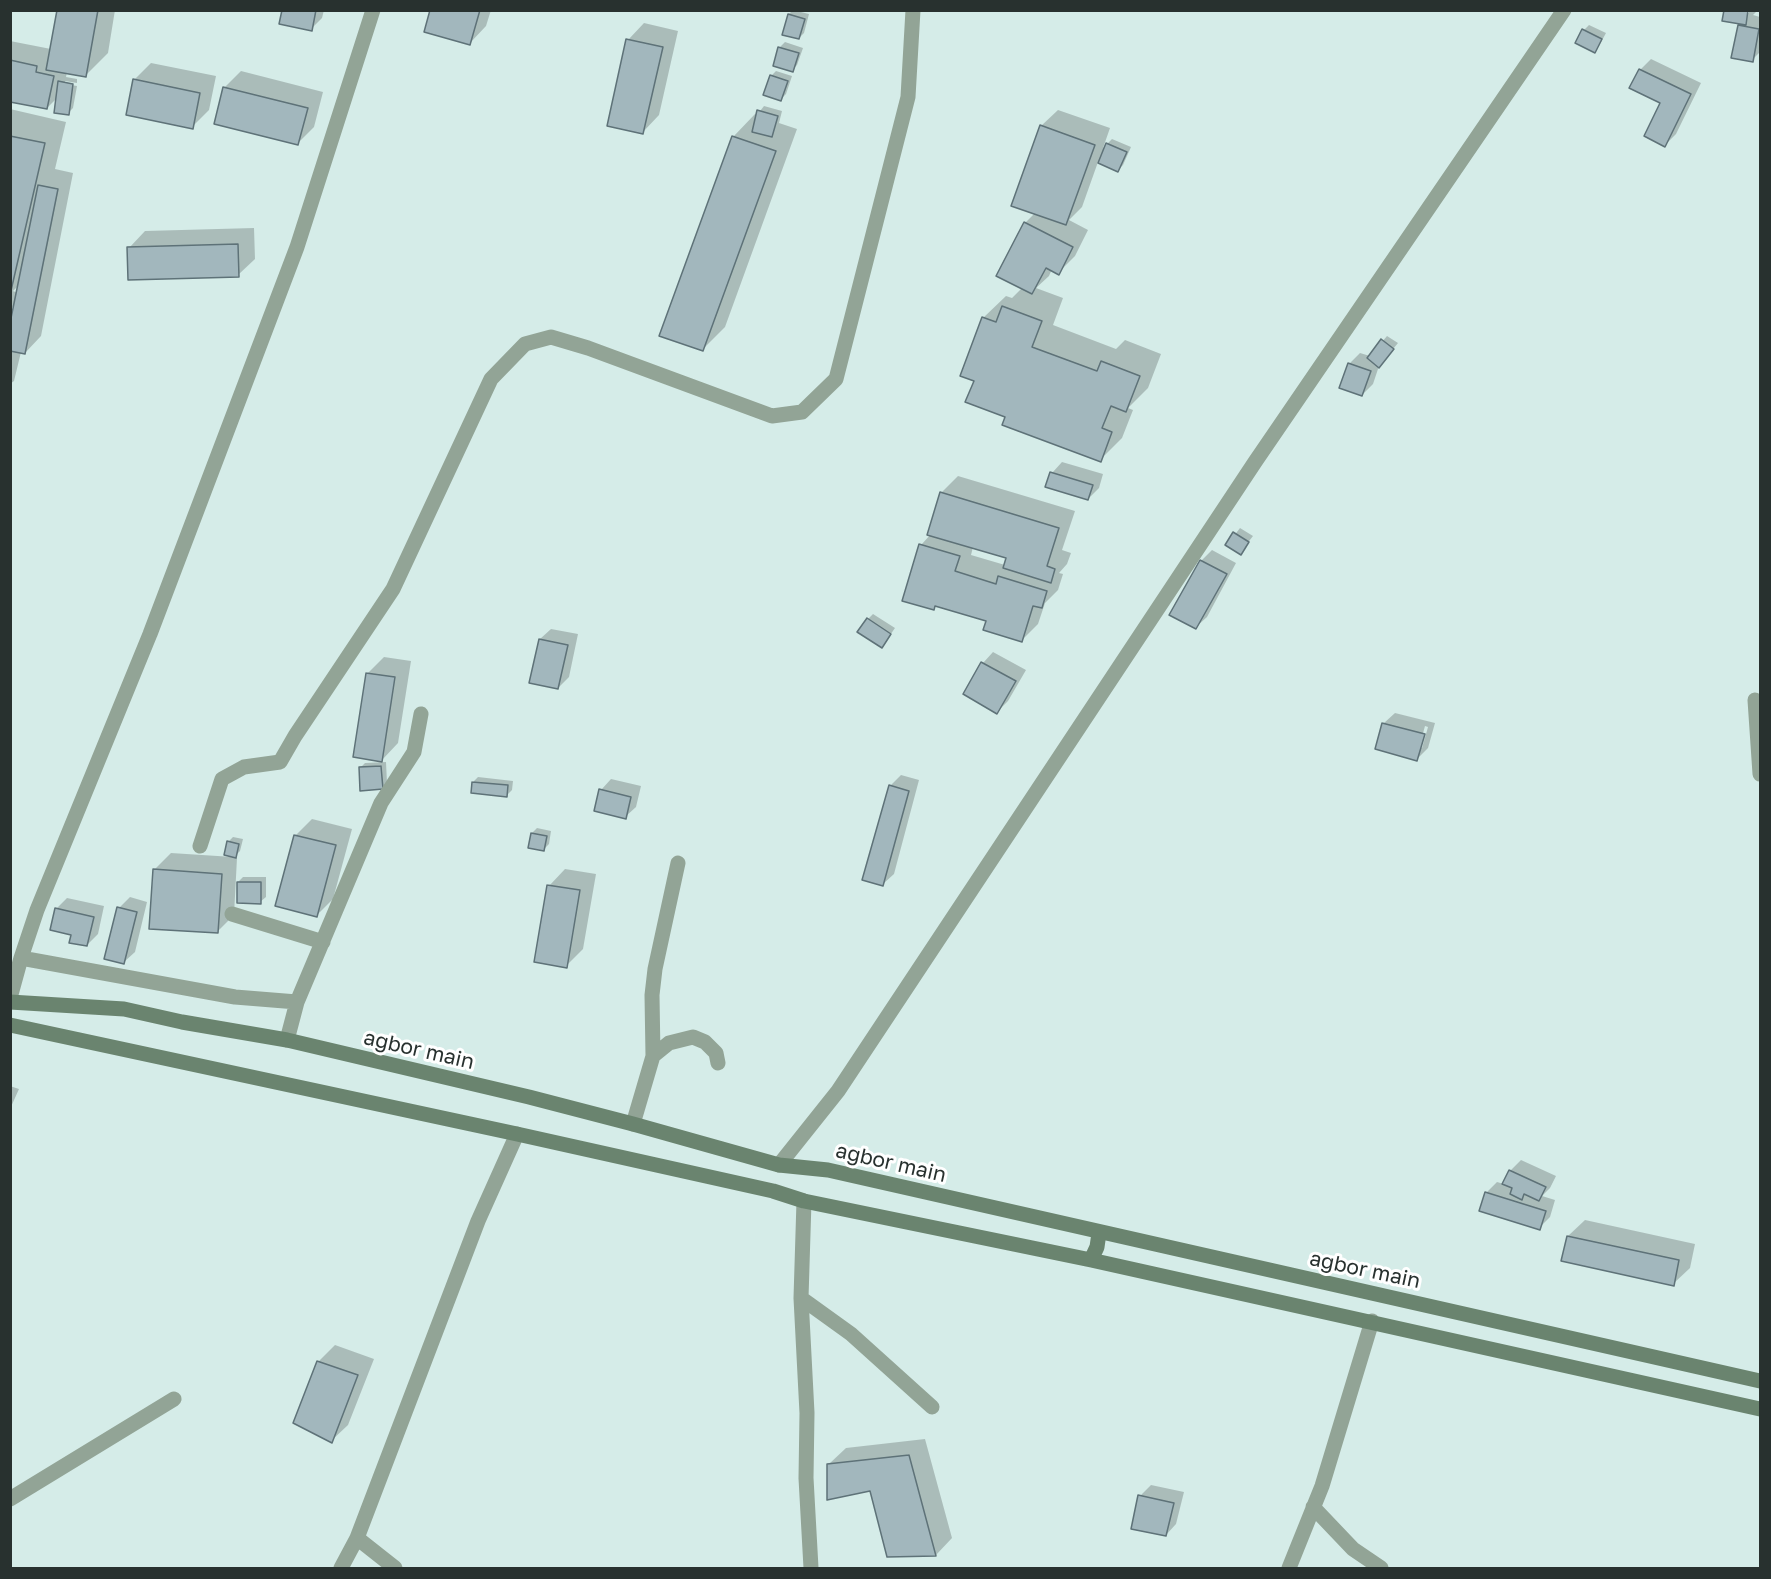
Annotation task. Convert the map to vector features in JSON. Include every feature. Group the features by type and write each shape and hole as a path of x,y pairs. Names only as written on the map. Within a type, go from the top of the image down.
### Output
{"main road":[{"name":"agbor main","path":"10,1002 124,1009 182,1022 287,1040 633,1124 779,1166 828,1170 1761,1381"},
{"path":"10,1025 518,1134 773,1191 804,1201 1091,1260 1761,1408"},
{"path":"1091,1260 1099,1233"}],"street":[{"path":"10,998 37,910 150,634 297,247 373,10"},
{"path":"200,846 222,779 244,767 280,762 393,589 491,379 525,344 551,337 588,348 772,416 802,412 836,378 908,97 913,10"},
{"path":"779,1166 838,1091 1255,462 1563,10"},
{"path":"1755,700 1761,774"},
{"path":"287,1040 297,1002 381,804 414,752 421,714"},
{"path":"633,1124 653,1056 652,996 655,969 678,863"},
{"path":"232,914 323,942"},
{"path":"21,958 235,997 297,1002"},
{"path":"653,1056 669,1043 693,1037 705,1042 716,1053 718,1063"},
{"path":"341,1569 357,1538 478,1221 518,1134"},
{"path":"804,1201 801,1298 811,1569"},
{"path":"801,1298 851,1334 932,1407"},
{"path":"1289,1569 1322,1486 1372,1322"},
{"path":"10,1499 174,1399"},
{"path":"1313,1507 1353,1549 1381,1569"},
{"path":"357,1538 394,1569"}],"building":[{"path":"57,10 98,10 86,77 46,70"},
{"path":"282,10 316,10 312,31 279,24"},
{"path":"430,10 480,10 470,45 424,32"},
{"path":"1724,10 1748,10 1746,25 1722,21"},
{"path":"788,14 805,19 799,39 782,35"},
{"path":"1738,25 1759,29 1753,62 1731,58"},
{"path":"1582,29 1602,39 1595,53 1575,43"},
{"path":"626,39 663,47 643,134 607,126"},
{"path":"778,47 799,53 793,72 773,66"},
{"path":"10,60 37,66 36,72 54,76 47,109 10,102"},
{"path":"1639,69 1691,94 1665,147 1644,136 1660,103 1629,88"},
{"path":"770,75 788,81 781,101 763,95"},
{"path":"133,79 200,93 193,129 126,115"},
{"path":"58,81 73,84 69,115 54,113"},
{"path":"223,87 308,108 298,145 214,124"},
{"path":"757,110 778,116 772,137 752,132"},
{"path":"1040,125 1095,145 1066,225 1011,206"},
{"path":"10,136 45,143 10,295"},
{"path":"732,136 776,151 703,351 659,336"},
{"path":"1106,143 1127,152 1118,172 1098,163"},
{"path":"38,185 58,189 25,354 10,351 10,323"},
{"path":"1024,222 1073,247 1059,275 1046,268 1032,294 996,276"},
{"path":"238,244 239,277 128,280 127,247"},
{"path":"1002,306 1042,321 1032,347 1097,371 1101,361 1140,376 1126,412 1111,406 1102,428 1112,432 1101,462 1002,425 1005,417 965,402 974,381 960,376 982,317 996,322"},
{"path":"1381,339 1394,349 1379,368 1367,358"},
{"path":"1348,363 1371,371 1362,396 1339,388"},
{"path":"1050,472 1093,485 1088,500 1045,487"},
{"path":"940,492 1059,528 1047,566 1055,569 1051,583 1003,568 1006,558 927,535"},
{"path":"1233,532 1249,542 1241,555 1225,545"},
{"path":"919,544 960,556 955,571 996,584 998,576 1047,591 1042,608 1033,606 1022,642 983,630 986,621 935,606 934,610 902,601"},
{"path":"1200,560 1227,574 1196,629 1169,615"},
{"path":"867,618 891,634 882,648 857,632"},
{"path":"539,639 568,645 558,689 529,683"},
{"path":"981,662 1016,681 997,714 963,694"},
{"path":"366,673 395,677 382,762 353,757"},
{"path":"1382,723 1425,734 1417,761 1375,749"},
{"path":"381,766 383,789 360,791 359,767"},
{"path":"472,782 508,785 507,797 471,793"},
{"path":"889,785 909,791 883,886 862,880"},
{"path":"599,789 631,797 626,819 594,811"},
{"path":"531,833 547,836 544,851 528,848"},
{"path":"294,835 336,845 317,917 275,906"},
{"path":"227,841 239,844 236,858 224,855"},
{"path":"153,869 222,874 218,933 149,929"},
{"path":"237,882 261,882 261,904 237,903"},
{"path":"547,885 580,890 567,968 534,962"},
{"path":"117,907 137,912 124,964 104,959"},
{"path":"55,908 94,917 87,946 69,943 71,935 50,930"},
{"path":"1509,1170 1546,1187 1539,1201 1524,1194 1522,1200 1510,1194 1512,1188 1502,1184"},
{"path":"1485,1192 1546,1211 1540,1230 1479,1211"},
{"path":"1567,1236 1679,1260 1674,1286 1561,1261"},
{"path":"317,1361 358,1375 332,1443 293,1423"},
{"path":"909,1455 936,1556 887,1557 870,1491 827,1500 827,1464"},
{"path":"1138,1495 1174,1503 1166,1536 1131,1529"}]}
